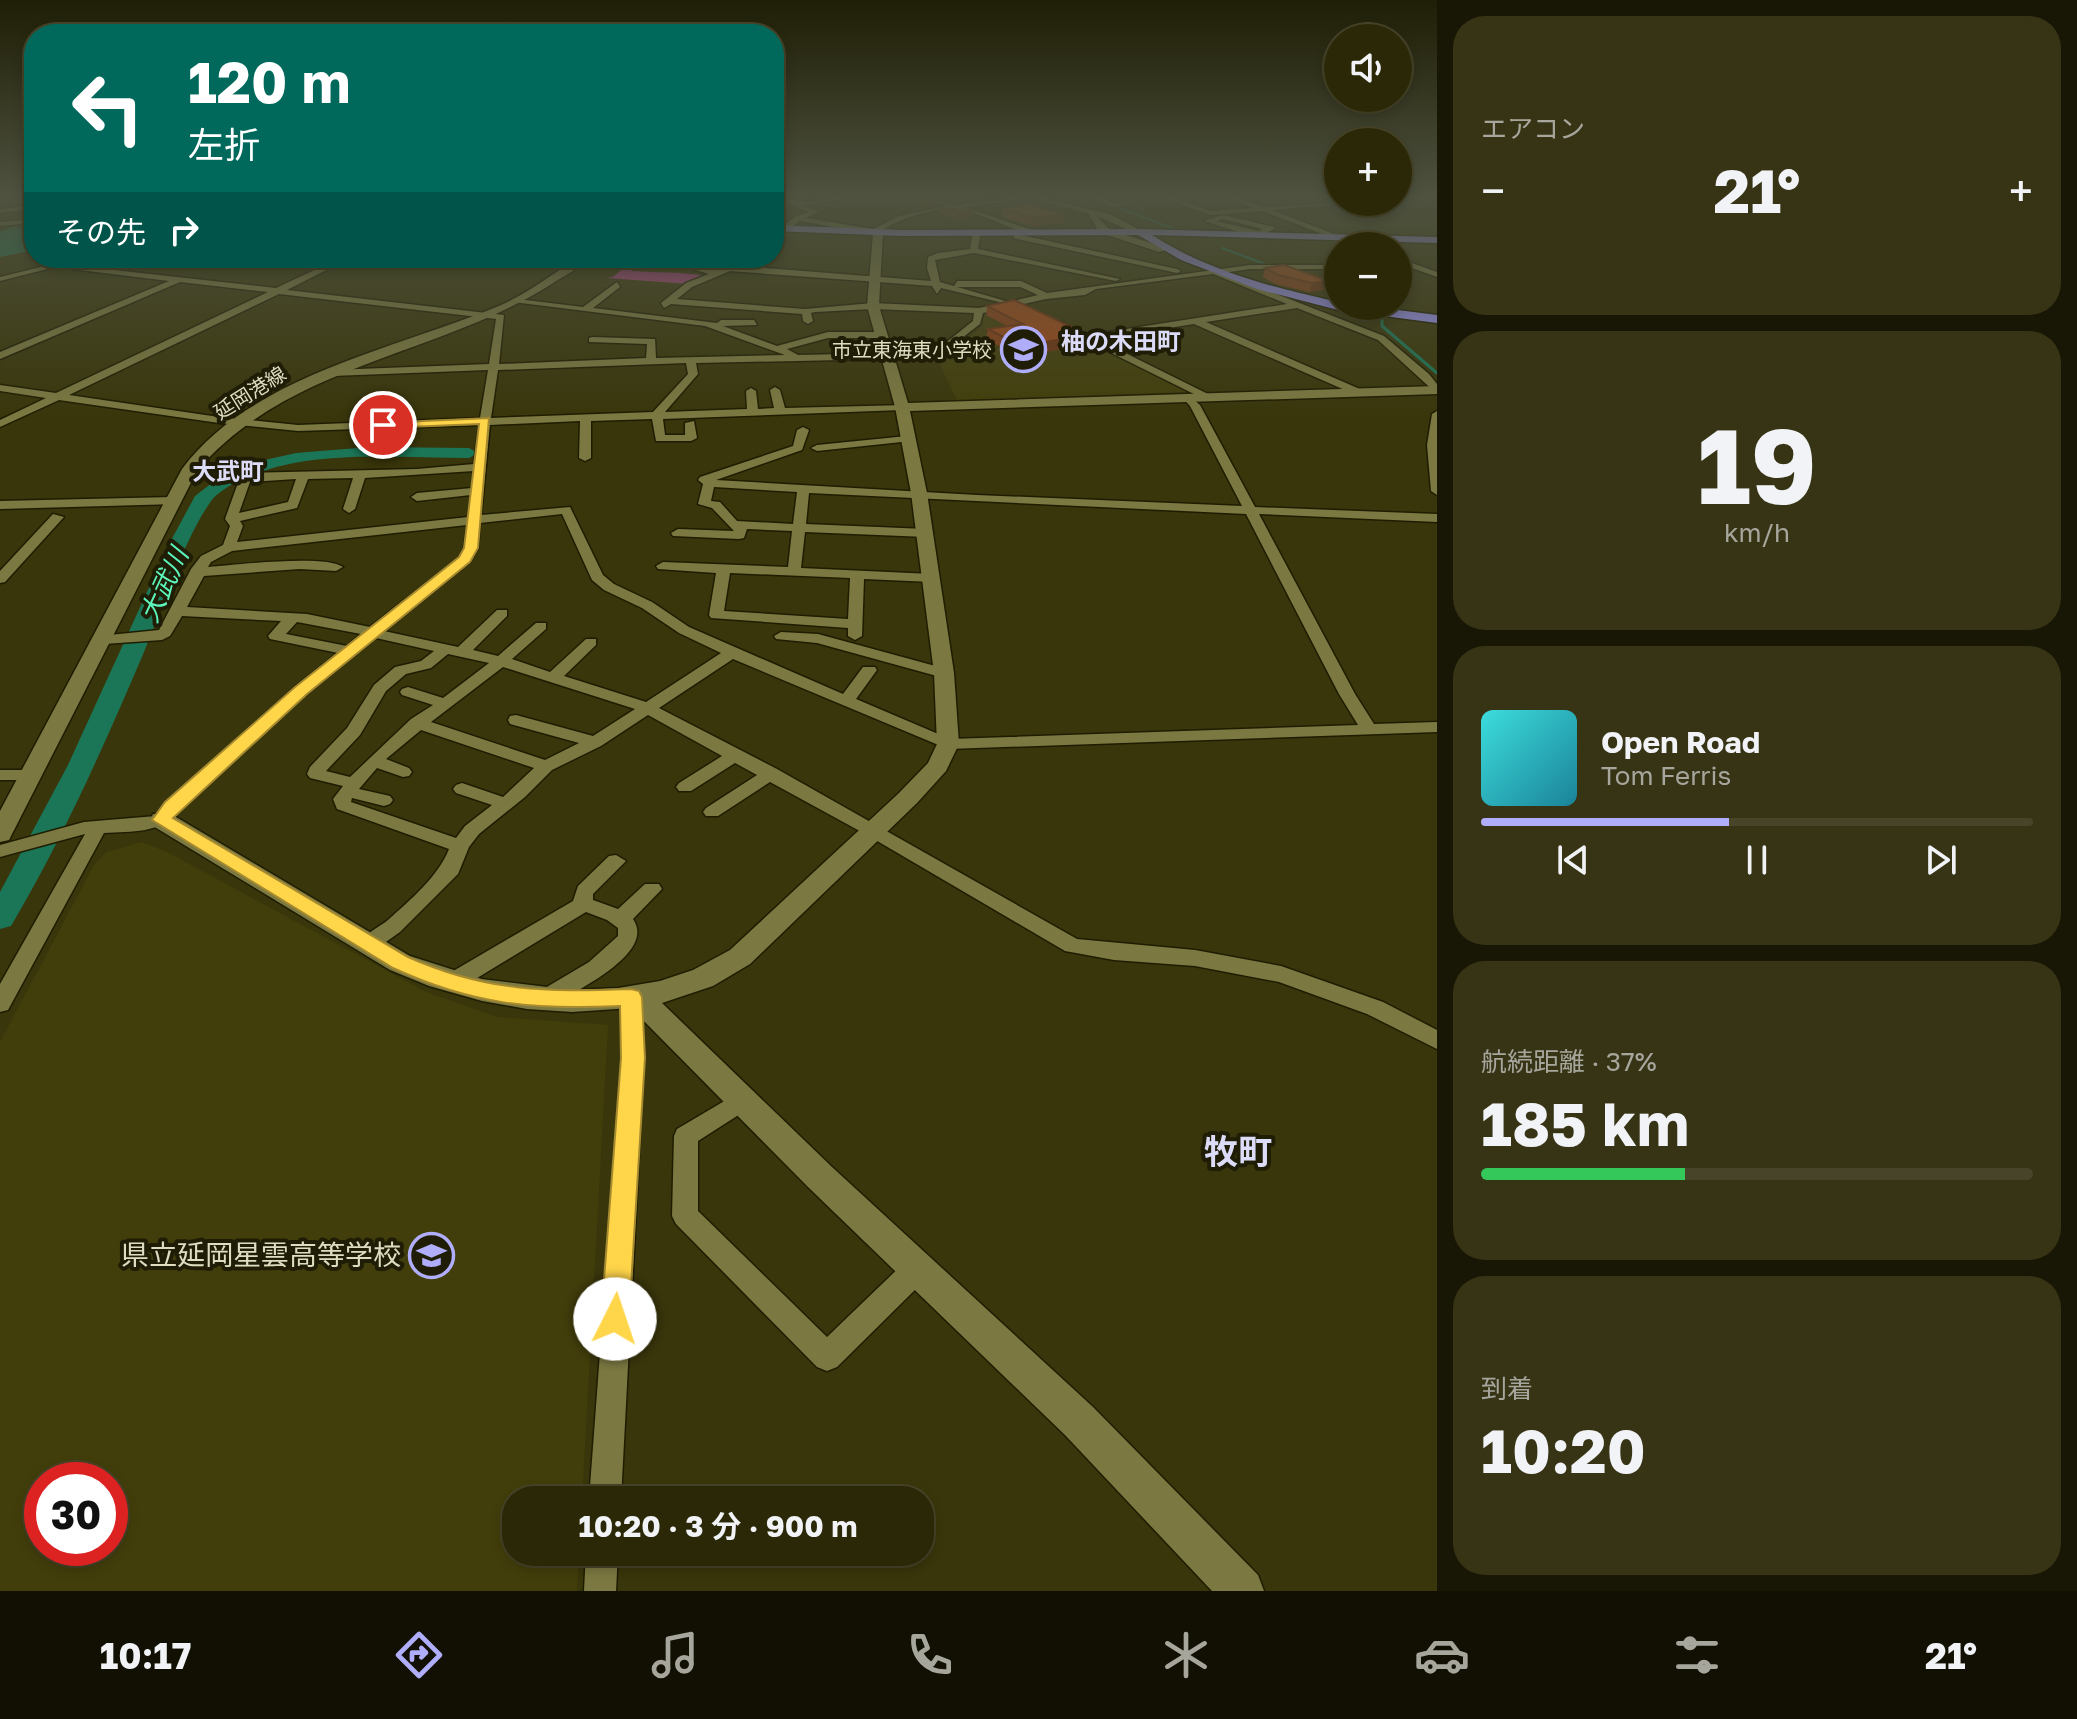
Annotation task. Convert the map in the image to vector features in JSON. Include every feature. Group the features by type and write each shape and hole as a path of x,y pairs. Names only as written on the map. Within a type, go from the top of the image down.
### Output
{"highway":[{"path":"1209,268 1324,302"},
{"path":"1412,317 1437,319"}],"street":[{"path":"0,279 44,268"},
{"path":"1,845 162,820 172,807 301,690 465,559 471,548 485,421 501,317 491,313 83,268"},
{"path":"0,424 325,268"},
{"name":"延岡港線","path":"1,845 31,775 173,501 201,456 241,421 271,401 332,373 517,302 569,268"},
{"path":"698,268 716,273"},
{"path":"652,314 689,285 727,268"},
{"path":"742,268 784,269 940,287 1014,303 1032,311"},
{"path":"162,820 400,963 451,983 488,993 543,1000 634,997 688,986 720,971 777,924 874,831 938,766 948,744 944,673 926,533 902,407 873,306 876,268"},
{"path":"929,268 940,287"},
{"path":"1061,268 1131,282"},
{"path":"1139,273 1150,268"},
{"path":"1166,268 1195,274"},
{"path":"669,301 806,312 824,307 873,306 979,311 1048,291 1249,268"},
{"path":"1412,269 1437,272"},
{"path":"1217,272 1381,338 1437,390"},
{"path":"825,287 832,276"},
{"path":"940,287 994,278 1048,291"},
{"path":"0,356 180,279"},
{"path":"587,308 621,285 600,283"},
{"path":"517,302 652,314 707,323 754,323"},
{"path":"1088,338 1299,305"},
{"path":"675,318 685,307"},
{"path":"332,373 651,361 936,355 977,322 979,311"},
{"path":"806,312 810,325 820,336"},
{"path":"1046,318 1206,397"},
{"path":"1195,321 1358,392"},
{"path":"707,323 803,359"},
{"path":"777,349 820,336 843,333 879,335"},
{"path":"591,340 652,341 651,361"},
{"path":"834,359 838,372"},
{"path":"690,360 693,374 657,415 660,439 691,438 690,423"},
{"path":"0,388 219,420 298,428 485,421 556,413 613,421 657,415 780,411 827,405 902,407 1437,390"},
{"path":"775,390 780,411"},
{"path":"751,391 753,412"},
{"path":"1187,397 1195,405 1369,729"},
{"path":"1437,414 1433,445 1437,491"},
{"path":"585,458 586,417"},
{"path":"803,430 798,448 704,480 709,483 919,493 977,499 1437,518"},
{"path":"667,439 668,452"},
{"path":"817,448 907,439"},
{"path":"231,519 245,480 252,476 481,467"},
{"path":"349,509 360,474"},
{"path":"231,519 293,505 303,475"},
{"path":"709,483 704,504 716,505 733,525 926,533"},
{"path":"794,572 804,487"},
{"path":"417,497 478,491"},
{"path":"0,505 173,501"},
{"path":"104,639 157,637 165,633 196,572 206,559 229,547 566,510 597,577 684,630 732,653 948,744 1437,727"},
{"path":"0,579 58,517"},
{"path":"229,547 237,526 231,519"},
{"path":"678,533 739,535 742,525"},
{"path":"196,572 300,565 336,567"},
{"path":"663,566 932,578"},
{"path":"724,569 716,615 856,624"},
{"path":"855,649 857,575"},
{"path":"178,611 293,617 375,632 501,661 647,708 771,773 1072,946 1195,958 1281,974 1375,1008 1437,1040"},
{"path":"384,800 316,774 316,771 354,731 380,688 401,670 426,665 454,650 502,613"},
{"path":"293,617 275,636 351,651"},
{"path":"460,846 343,805 342,799 374,761 417,723 501,661 541,626"},
{"path":"781,636 818,639 944,673"},
{"path":"554,677 591,642"},
{"path":"369,944 393,927 451,869 460,846 472,830 506,804 546,766 595,742 732,653"},
{"path":"847,700 869,670"},
{"path":"408,692 444,703"},
{"path":"516,720 595,742"},
{"path":"417,723 546,766"},
{"path":"685,787 736,754"},
{"path":"374,761 403,772"},
{"path":"712,812 771,773"},
{"path":"0,775 31,775"},
{"path":"462,789 506,804"},
{"path":"0,1004 90,829"},
{"path":"584,904 582,898 585,891 616,861"},
{"path":"621,918 652,889"},
{"path":"451,983 584,904"},
{"path":"543,1000 619,953 630,936 629,928 621,918 584,904"},
{"path":"634,997 1079,1421 1242,1591"},
{"path":"606,1486 633,1058 634,997"},
{"path":"743,1100 686,1136 685,1216 827,1357 917,1269"},
{"path":"600,1591 601,1566"}],"shaded area":[{"path":"623,268 705,276 689,284 606,278 613,277"},
{"path":"1014,307 1188,392 957,401 938,360 947,357 983,325 981,313"},
{"name":"県立延岡星雲高等学校","path":"142,842 167,852 426,992 497,1017 608,1025 583,1486 502,1486 502,1566 578,1566 577,1591 0,1591 0,1042 94,865 107,852"}],"building":[{"path":"1265,268 1293,268 1324,280 1312,283 1278,275"},
{"path":"1014,300 1080,331 1071,332 1080,336 1021,346 988,329 1023,324 987,306"}],"waterway":[{"path":"1320,285 1324,287"},
{"path":"1382,320 1382,326 1437,373"},
{"name":"大武川","path":"0,918 63,804 186,528 208,492 232,477 262,466 296,459 332,454 469,453"}],"place":[{"name":"市立東海東小学校","path":"1023,350"},
{"name":"県立延岡星雲高等学校","path":"432,1255"}],"district":[{"name":"柚の木田町","path":"1121,342"},
{"name":"大武町","path":"228,472"},
{"name":"牧町","path":"1238,1152"}],"route":[{"path":"383,425 485,421 471,548 465,559 301,690 172,807 162,820 400,963 438,980 488,993 553,1001 631,997 633,1058 615,1319"}]}
